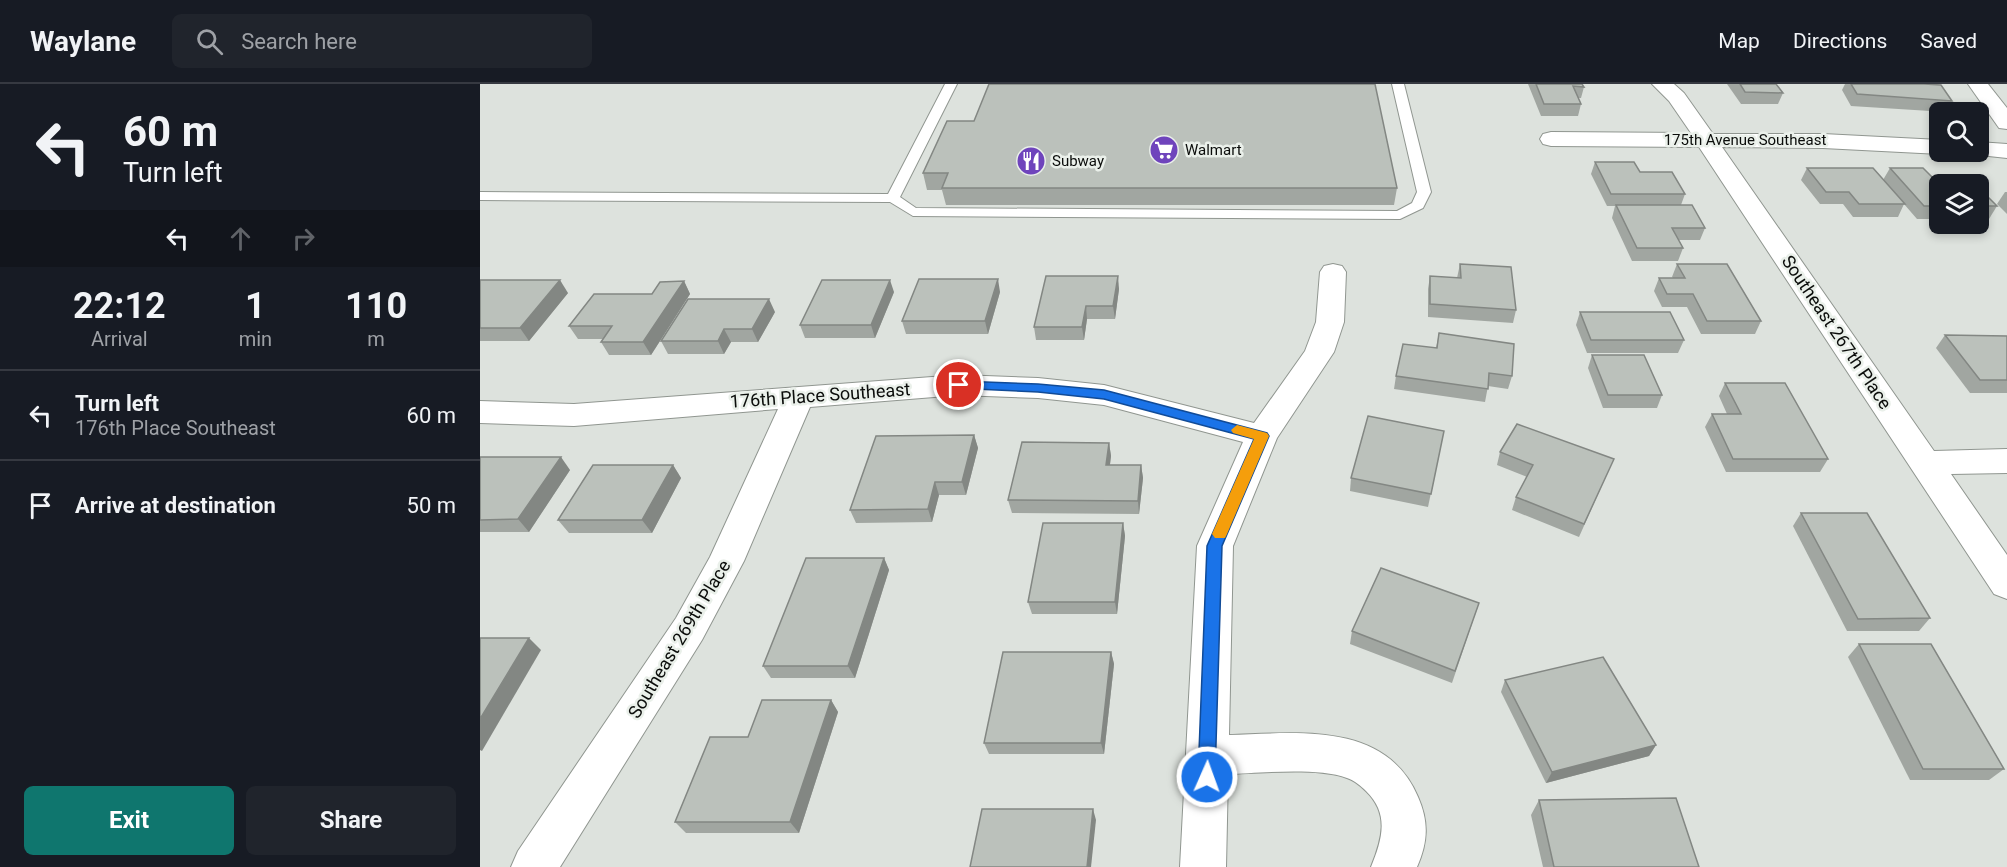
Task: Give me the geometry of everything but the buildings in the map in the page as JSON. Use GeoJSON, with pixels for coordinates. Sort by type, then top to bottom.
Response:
{"type":"FeatureCollection","features":[{"type":"Feature","properties":{"kind":"street","name":"Southeast 267th Place"},"geometry":{"type":"LineString","coordinates":[[1662,84],[1677,97],[2007,584]]}},
{"type":"Feature","properties":{"kind":"street"},"geometry":{"type":"LineString","coordinates":[[1978,84],[2007,123]]}},
{"type":"Feature","properties":{"kind":"street","name":"175th Avenue Southeast"},"geometry":{"type":"LineString","coordinates":[[1551,139],[1823,141],[1929,146]]}},
{"type":"Feature","properties":{"kind":"street"},"geometry":{"type":"LineString","coordinates":[[1989,150],[2007,151]]}},
{"type":"Feature","properties":{"kind":"street"},"geometry":{"type":"LineString","coordinates":[[1203,867],[1215,546],[1262,436],[1319,352],[1330,322],[1333,272]]}},
{"type":"Feature","properties":{"kind":"street","name":"176th Place Southeast"},"geometry":{"type":"LineString","coordinates":[[480,412],[574,415],[959,385],[1038,388],[1104,395],[1262,436]]}},
{"type":"Feature","properties":{"kind":"street","name":"Southeast 269th Place"},"geometry":{"type":"LineString","coordinates":[[534,867],[689,629],[726,561],[799,397]]}},
{"type":"Feature","properties":{"kind":"street"},"geometry":{"type":"LineString","coordinates":[[1925,463],[2007,461]]}},
{"type":"Feature","properties":{"kind":"street"},"geometry":{"type":"LineString","coordinates":[[1207,755],[1329,755],[1356,760],[1380,774],[1397,797],[1406,823],[1403,851],[1394,867]]}},
{"type":"Feature","properties":{"kind":"lane"},"geometry":{"type":"LineString","coordinates":[[892,198],[951,84]]}},
{"type":"Feature","properties":{"kind":"lane"},"geometry":{"type":"LineString","coordinates":[[480,196],[892,198],[913,212],[1400,215],[1418,205],[1424,192],[1398,84]]}},
{"type":"Feature","properties":{"kind":"slow traffic"},"geometry":{"type":"LineString","coordinates":[[1220,534],[1262,436],[1237,430]]}},
{"type":"Feature","properties":{"kind":"place","name":"Walmart"},"geometry":{"type":"Point","coordinates":[1164,150]}},
{"type":"Feature","properties":{"kind":"place","name":"Subway"},"geometry":{"type":"Point","coordinates":[1031,161]}},
{"type":"Feature","properties":{"kind":"route"},"geometry":{"type":"LineString","coordinates":[[959,385],[1038,388],[1104,395],[1262,436],[1215,546],[1207,777]]}}]}
